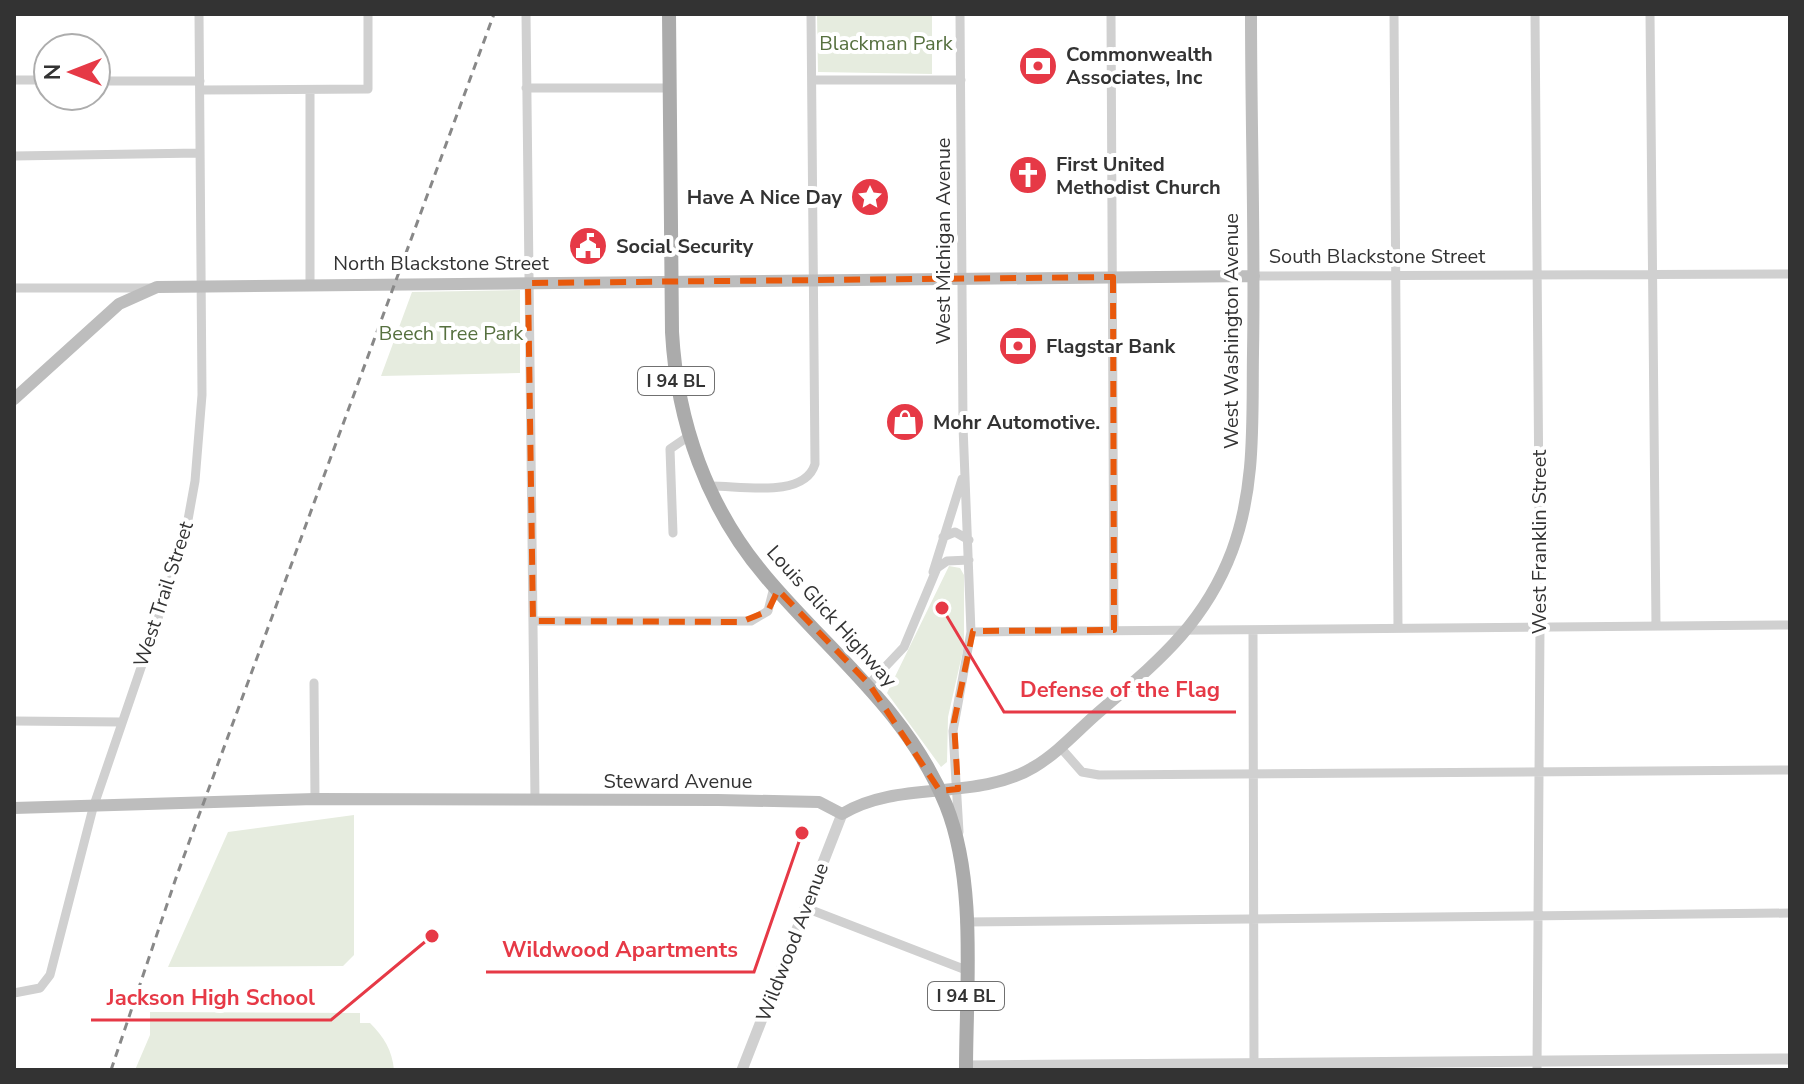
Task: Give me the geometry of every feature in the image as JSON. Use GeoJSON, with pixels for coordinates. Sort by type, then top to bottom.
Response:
{"type":"FeatureCollection","features":[{"type":"Feature","properties":{"kind":"main road","name":"Louis Glick Highway"},"geometry":{"type":"LineString","coordinates":[[669,14],[674,360],[689,436],[708,486],[737,538],[774,587],[869,684],[914,746],[940,791],[958,849],[965,914]]}},
{"type":"Feature","properties":{"kind":"main road","name":"West Washington Avenue"},"geometry":{"type":"LineString","coordinates":[[1188,630],[1217,585],[1232,550],[1250,480],[1254,276],[1251,14]]}},
{"type":"Feature","properties":{"kind":"main road","name":"South Blackstone Street"},"geometry":{"type":"LineString","coordinates":[[964,279],[1254,276]]}},
{"type":"Feature","properties":{"kind":"main road","name":"North Blackstone Street"},"geometry":{"type":"LineString","coordinates":[[150,288],[201,285],[964,279]]}},
{"type":"Feature","properties":{"kind":"main road"},"geometry":{"type":"LineString","coordinates":[[14,399],[119,304],[150,288]]}},
{"type":"Feature","properties":{"kind":"main road"},"geometry":{"type":"LineString","coordinates":[[842,814],[865,803],[958,789],[1019,775],[1060,747],[1155,667],[1188,630]]}},
{"type":"Feature","properties":{"kind":"main road","name":"Steward Avenue"},"geometry":{"type":"LineString","coordinates":[[14,808],[315,799],[813,801],[825,803],[842,814]]}},
{"type":"Feature","properties":{"kind":"main road","name":"I 94 BL"},"geometry":{"type":"LineString","coordinates":[[965,914],[966,1068]]}},
{"type":"Feature","properties":{"kind":"street","name":"West Trail Street"},"geometry":{"type":"LineString","coordinates":[[14,993],[40,988],[50,975],[93,808],[173,577],[190,509],[202,395],[199,14]]}},
{"type":"Feature","properties":{"kind":"street"},"geometry":{"type":"LineString","coordinates":[[112,82],[310,90],[368,89],[368,14]]}},
{"type":"Feature","properties":{"kind":"street"},"geometry":{"type":"LineString","coordinates":[[526,14],[535,800]]}},
{"type":"Feature","properties":{"kind":"street"},"geometry":{"type":"LineString","coordinates":[[708,486],[792,486],[812,471],[811,14]]}},
{"type":"Feature","properties":{"kind":"street","name":"West Michigan Avenue"},"geometry":{"type":"LineString","coordinates":[[958,849],[958,789],[953,731],[971,632],[965,468],[960,14]]}},
{"type":"Feature","properties":{"kind":"street"},"geometry":{"type":"LineString","coordinates":[[1111,14],[1114,630]]}},
{"type":"Feature","properties":{"kind":"street"},"geometry":{"type":"LineString","coordinates":[[1394,14],[1398,628]]}},
{"type":"Feature","properties":{"kind":"street","name":"West Franklin Street"},"geometry":{"type":"LineString","coordinates":[[1535,14],[1540,626],[1537,1066]]}},
{"type":"Feature","properties":{"kind":"street"},"geometry":{"type":"LineString","coordinates":[[1651,14],[1656,626]]}},
{"type":"Feature","properties":{"kind":"street"},"geometry":{"type":"LineString","coordinates":[[812,80],[961,80]]}},
{"type":"Feature","properties":{"kind":"street"},"geometry":{"type":"LineString","coordinates":[[526,88],[669,88]]}},
{"type":"Feature","properties":{"kind":"street"},"geometry":{"type":"LineString","coordinates":[[310,90],[310,284]]}},
{"type":"Feature","properties":{"kind":"street"},"geometry":{"type":"LineString","coordinates":[[14,156],[199,153]]}},
{"type":"Feature","properties":{"kind":"street","name":"South Blackstone Street"},"geometry":{"type":"LineString","coordinates":[[1254,276],[1790,274]]}},
{"type":"Feature","properties":{"kind":"street","name":"North Blackstone Street"},"geometry":{"type":"LineString","coordinates":[[14,288],[150,288]]}},
{"type":"Feature","properties":{"kind":"street"},"geometry":{"type":"LineString","coordinates":[[673,533],[670,449],[689,436]]}},
{"type":"Feature","properties":{"kind":"street","name":"West Michigan Avenue"},"geometry":{"type":"LineString","coordinates":[[869,684],[904,647],[932,575],[965,468]]}},
{"type":"Feature","properties":{"kind":"street"},"geometry":{"type":"LineString","coordinates":[[941,540],[947,533],[955,532],[969,540]]}},
{"type":"Feature","properties":{"kind":"street"},"geometry":{"type":"LineString","coordinates":[[932,575],[944,562],[969,560]]}},
{"type":"Feature","properties":{"kind":"street"},"geometry":{"type":"LineString","coordinates":[[533,621],[751,621],[768,611],[774,587]]}},
{"type":"Feature","properties":{"kind":"street"},"geometry":{"type":"LineString","coordinates":[[971,632],[1790,625]]}},
{"type":"Feature","properties":{"kind":"street"},"geometry":{"type":"LineString","coordinates":[[1253,630],[1254,1067]]}},
{"type":"Feature","properties":{"kind":"street"},"geometry":{"type":"LineString","coordinates":[[314,683],[315,799]]}},
{"type":"Feature","properties":{"kind":"street"},"geometry":{"type":"LineString","coordinates":[[14,721],[121,722]]}},
{"type":"Feature","properties":{"kind":"street"},"geometry":{"type":"LineString","coordinates":[[1060,747],[1079,769],[1092,774],[1790,770]]}},
{"type":"Feature","properties":{"kind":"street","name":"Wildwood Avenue"},"geometry":{"type":"LineString","coordinates":[[742,1070],[842,814]]}},
{"type":"Feature","properties":{"kind":"street"},"geometry":{"type":"LineString","coordinates":[[806,908],[966,970]]}},
{"type":"Feature","properties":{"kind":"street"},"geometry":{"type":"LineString","coordinates":[[965,914],[1254,920],[1790,913]]}},
{"type":"Feature","properties":{"kind":"street"},"geometry":{"type":"LineString","coordinates":[[966,1068],[1537,1066],[1790,1059]]}},
{"type":"Feature","properties":{"kind":"highlighted area"},"geometry":{"type":"Polygon","coordinates":[[[1113,277],[1114,630],[973,631],[954,722],[958,789],[940,791],[869,684],[778,590],[768,611],[741,622],[533,621],[528,283],[1113,277]]]}},
{"type":"Feature","properties":{"kind":"green space","name":"Blackman Park"},"geometry":{"type":"Polygon","coordinates":[[[817,14],[932,14],[932,74],[818,72],[817,14]]]}},
{"type":"Feature","properties":{"kind":"green space","name":"Beech Tree Park"},"geometry":{"type":"Polygon","coordinates":[[[520,290],[520,373],[381,376],[412,292],[520,290]]]}},
{"type":"Feature","properties":{"kind":"green space"},"geometry":{"type":"Polygon","coordinates":[[[949,566],[960,568],[964,575],[964,646],[948,717],[947,762],[941,767],[887,693],[949,566]]]}},
{"type":"Feature","properties":{"kind":"green space"},"geometry":{"type":"Polygon","coordinates":[[[354,815],[354,955],[343,966],[168,967],[228,832],[354,815]]]}},
{"type":"Feature","properties":{"kind":"green space"},"geometry":{"type":"Polygon","coordinates":[[[150,1012],[360,1013],[360,1023],[370,1023],[386,1044],[394,1070],[135,1070],[150,1035],[150,1012]]]}},
{"type":"Feature","properties":{"kind":"railway"},"geometry":{"type":"LineString","coordinates":[[111,1070],[177,875],[494,14]]}},
{"type":"Feature","properties":{"kind":"place","name":"Commonwealth Associates, Inc"},"geometry":{"type":"Point","coordinates":[1038,66]}},
{"type":"Feature","properties":{"kind":"place","name":"First United Methodist Church"},"geometry":{"type":"Point","coordinates":[1028,175]}},
{"type":"Feature","properties":{"kind":"place","name":"Have A Nice Day"},"geometry":{"type":"Point","coordinates":[870,197]}},
{"type":"Feature","properties":{"kind":"place","name":"Social Security"},"geometry":{"type":"Point","coordinates":[588,246]}},
{"type":"Feature","properties":{"kind":"place","name":"Flagstar Bank"},"geometry":{"type":"Point","coordinates":[1018,346]}},
{"type":"Feature","properties":{"kind":"place","name":"Mohr Automotive."},"geometry":{"type":"Point","coordinates":[905,422]}},
{"type":"Feature","properties":{"kind":"place","name":"Defense of the Flag"},"geometry":{"type":"Point","coordinates":[942,608]}},
{"type":"Feature","properties":{"kind":"place","name":"Wildwood Apartments"},"geometry":{"type":"Point","coordinates":[802,833]}},
{"type":"Feature","properties":{"kind":"place","name":"Jackson High School"},"geometry":{"type":"Point","coordinates":[432,936]}}]}
